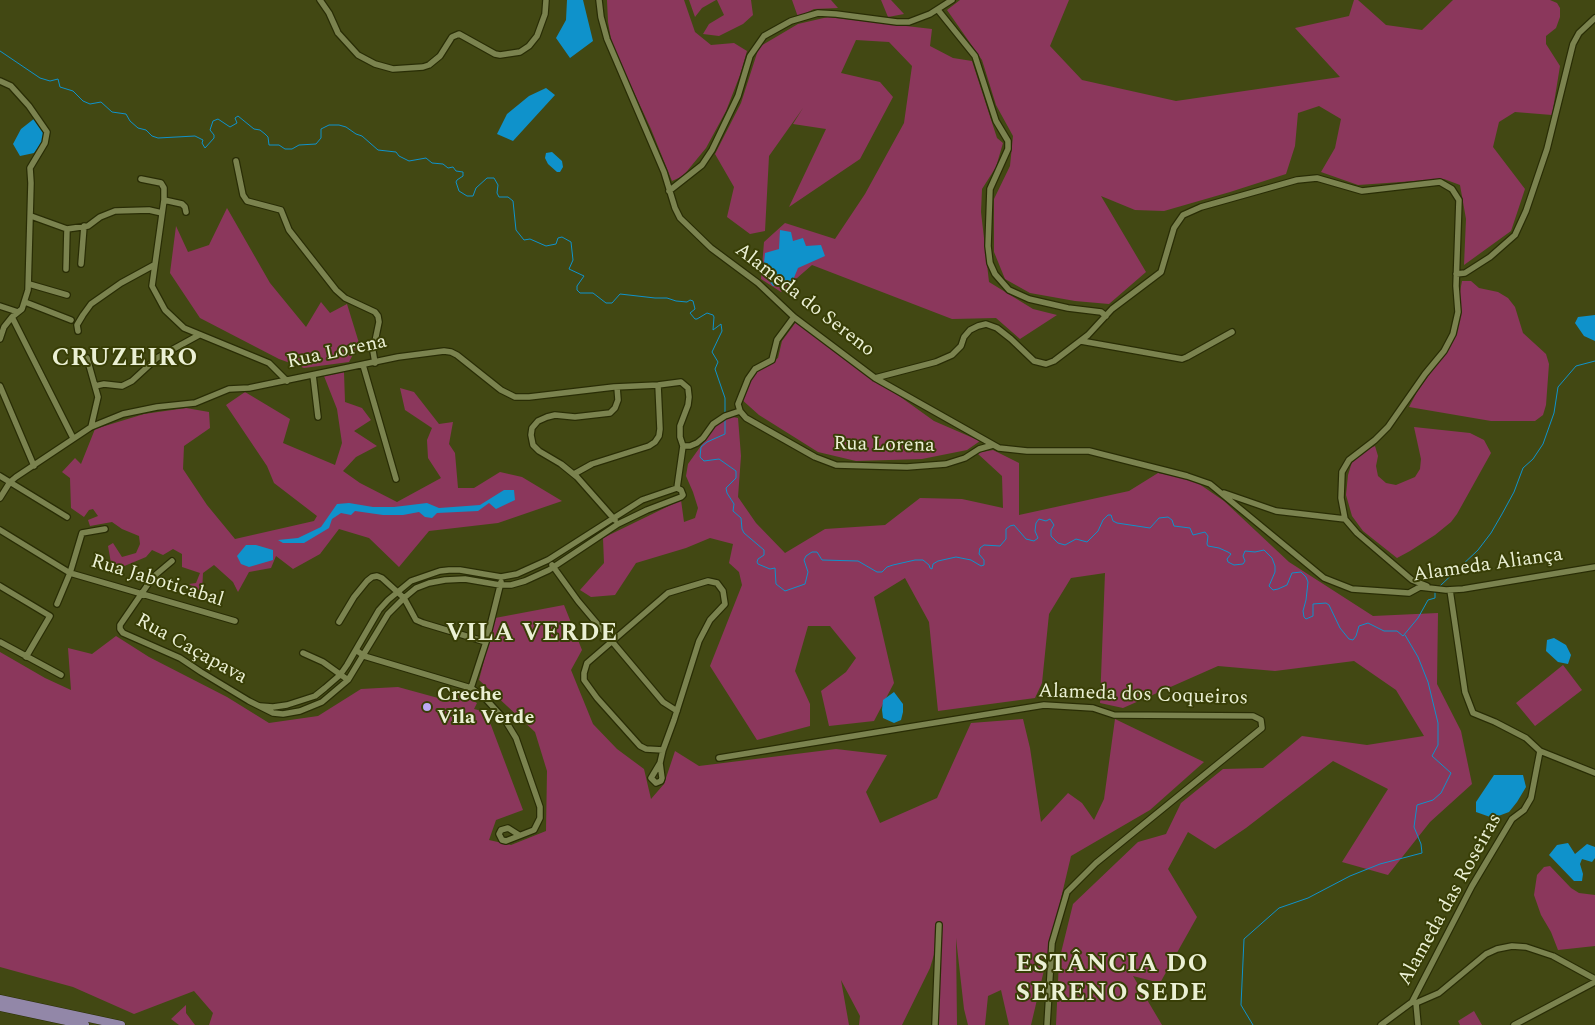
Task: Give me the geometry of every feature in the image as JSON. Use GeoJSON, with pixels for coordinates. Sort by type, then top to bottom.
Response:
{"type":"FeatureCollection","features":[{"type":"Feature","properties":{"kind":"main road"},"geometry":{"type":"LineString","coordinates":[[0,999],[121,1025]]}},
{"type":"Feature","properties":{"kind":"main road"},"geometry":{"type":"LineString","coordinates":[[0,1007],[86,1025]]}},
{"type":"Feature","properties":{"kind":"street"},"geometry":{"type":"LineString","coordinates":[[320,0],[329,13],[338,33],[358,55],[375,64],[393,69],[429,65],[440,56],[452,37],[460,34],[495,54],[520,52],[538,36],[545,14],[546,0]]}},
{"type":"Feature","properties":{"kind":"street","name":"Alameda do Sereno"},"geometry":{"type":"LineString","coordinates":[[599,0],[601,18],[608,39],[664,172],[674,208],[680,218],[711,248],[758,283],[794,317],[875,378],[936,362],[952,355],[961,346],[964,337],[970,330],[986,324],[997,328],[1034,361],[1046,364],[1054,361],[1081,341],[1106,316],[1161,272],[1174,228],[1183,215],[1201,207],[1297,180],[1318,178],[1362,191],[1440,182],[1452,189],[1458,200],[1456,274],[1458,312],[1453,334],[1447,346],[1425,374],[1388,428],[1349,460],[1344,467],[1340,498],[1345,519]]}},
{"type":"Feature","properties":{"kind":"street"},"geometry":{"type":"LineString","coordinates":[[669,191],[702,164],[712,150],[738,96],[750,56],[764,36],[790,21],[818,13],[909,22],[918,20],[938,10],[952,0]]}},
{"type":"Feature","properties":{"kind":"street"},"geometry":{"type":"LineString","coordinates":[[938,10],[975,56],[996,121],[1008,141],[1008,150],[990,189],[988,246],[990,263],[995,274],[1009,290],[1029,299],[1068,308],[1101,312],[1106,316]]}},
{"type":"Feature","properties":{"kind":"street"},"geometry":{"type":"LineString","coordinates":[[1456,274],[1465,272],[1490,257],[1515,236],[1526,211],[1547,149],[1573,44],[1579,33],[1595,18]]}},
{"type":"Feature","properties":{"kind":"street"},"geometry":{"type":"LineString","coordinates":[[0,82],[11,86],[47,132],[46,143],[30,168],[29,284],[25,302],[22,309],[4,327],[0,339]]}},
{"type":"Feature","properties":{"kind":"street"},"geometry":{"type":"LineString","coordinates":[[236,162],[242,195],[247,201],[281,210],[289,230],[336,290],[345,298],[375,312],[378,316],[380,322],[374,351],[375,362]]}},
{"type":"Feature","properties":{"kind":"street"},"geometry":{"type":"LineString","coordinates":[[141,180],[163,185],[164,200],[152,286],[165,310],[184,328],[199,336],[269,363],[287,381]]}},
{"type":"Feature","properties":{"kind":"street"},"geometry":{"type":"LineString","coordinates":[[164,200],[182,204],[186,212]]}},
{"type":"Feature","properties":{"kind":"street"},"geometry":{"type":"LineString","coordinates":[[31,216],[67,229],[88,226],[100,217],[115,211],[149,210],[162,213]]}},
{"type":"Feature","properties":{"kind":"street"},"geometry":{"type":"LineString","coordinates":[[80,264],[84,226]]}},
{"type":"Feature","properties":{"kind":"street"},"geometry":{"type":"LineString","coordinates":[[66,269],[67,229]]}},
{"type":"Feature","properties":{"kind":"street"},"geometry":{"type":"LineString","coordinates":[[78,331],[78,325],[91,304],[121,283],[154,265]]}},
{"type":"Feature","properties":{"kind":"street"},"geometry":{"type":"LineString","coordinates":[[29,284],[67,295]]}},
{"type":"Feature","properties":{"kind":"street"},"geometry":{"type":"LineString","coordinates":[[25,302],[71,320]]}},
{"type":"Feature","properties":{"kind":"street"},"geometry":{"type":"LineString","coordinates":[[0,306],[18,312]]}},
{"type":"Feature","properties":{"kind":"street"},"geometry":{"type":"LineString","coordinates":[[12,317],[73,438]]}},
{"type":"Feature","properties":{"kind":"street"},"geometry":{"type":"LineString","coordinates":[[683,446],[697,444],[716,421],[725,416],[740,412],[738,404],[748,379],[755,369],[772,360],[777,340],[794,317]]}},
{"type":"Feature","properties":{"kind":"street"},"geometry":{"type":"LineString","coordinates":[[1081,341],[1182,359],[1232,332]]}},
{"type":"Feature","properties":{"kind":"street"},"geometry":{"type":"LineString","coordinates":[[95,386],[104,384],[122,386],[132,381],[157,358],[199,336]]}},
{"type":"Feature","properties":{"kind":"street","name":"Rua Lorena"},"geometry":{"type":"LineString","coordinates":[[10,482],[91,427],[138,410],[195,403],[230,389],[250,388],[364,364],[418,354],[451,352],[501,390],[518,397],[682,383],[689,393],[688,406],[680,426],[680,437],[683,446],[677,488],[681,490],[683,495],[618,524]]}},
{"type":"Feature","properties":{"kind":"street"},"geometry":{"type":"LineString","coordinates":[[87,358],[98,397],[91,427]]}},
{"type":"Feature","properties":{"kind":"street"},"geometry":{"type":"LineString","coordinates":[[364,364],[396,480]]}},
{"type":"Feature","properties":{"kind":"street"},"geometry":{"type":"LineString","coordinates":[[313,375],[318,417]]}},
{"type":"Feature","properties":{"kind":"street","name":"Alameda Aliança"},"geometry":{"type":"LineString","coordinates":[[875,378],[999,448],[1027,451],[1089,451],[1187,476],[1210,484],[1324,578],[1352,589],[1409,593],[1420,588],[1448,590],[1485,586],[1595,567]]}},
{"type":"Feature","properties":{"kind":"street"},"geometry":{"type":"LineString","coordinates":[[574,474],[592,464],[649,446],[655,442],[659,436],[660,429],[658,385]]}},
{"type":"Feature","properties":{"kind":"street"},"geometry":{"type":"LineString","coordinates":[[0,386],[34,466]]}},
{"type":"Feature","properties":{"kind":"street"},"geometry":{"type":"LineString","coordinates":[[618,387],[618,400],[615,408],[610,413],[575,417],[555,415],[538,421],[532,428],[531,435],[533,444],[574,474],[618,524]]}},
{"type":"Feature","properties":{"kind":"street","name":"Rua Lorena"},"geometry":{"type":"LineString","coordinates":[[740,412],[746,418],[815,457],[836,465],[907,467],[946,464],[965,458],[993,445]]}},
{"type":"Feature","properties":{"kind":"street"},"geometry":{"type":"LineString","coordinates":[[0,476],[67,517]]}},
{"type":"Feature","properties":{"kind":"street"},"geometry":{"type":"LineString","coordinates":[[0,498],[10,482]]}},
{"type":"Feature","properties":{"kind":"street"},"geometry":{"type":"LineString","coordinates":[[260,706],[288,705],[320,692],[340,675],[379,610],[397,591],[411,581],[440,571],[460,570],[501,577],[531,569],[642,500],[677,488]]}},
{"type":"Feature","properties":{"kind":"street"},"geometry":{"type":"LineString","coordinates":[[1222,492],[1276,511],[1345,519],[1357,533],[1403,573],[1412,580],[1434,589]]}},
{"type":"Feature","properties":{"kind":"street","name":"Rua Caçapava"},"geometry":{"type":"LineString","coordinates":[[140,594],[120,625],[123,633],[180,658],[249,701],[273,713],[284,714],[300,711],[322,702],[348,680],[388,614],[416,588],[445,580],[465,579],[500,585],[511,585],[525,581],[553,567],[618,524]]}},
{"type":"Feature","properties":{"kind":"street"},"geometry":{"type":"LineString","coordinates":[[58,604],[82,533],[105,529]]}},
{"type":"Feature","properties":{"kind":"street","name":"Rua Jaboticabal"},"geometry":{"type":"LineString","coordinates":[[0,530],[70,573],[235,621]]}},
{"type":"Feature","properties":{"kind":"street"},"geometry":{"type":"LineString","coordinates":[[548,560],[578,600],[663,702],[676,711]]}},
{"type":"Feature","properties":{"kind":"street"},"geometry":{"type":"LineString","coordinates":[[140,594],[154,575],[172,561]]}},
{"type":"Feature","properties":{"kind":"street"},"geometry":{"type":"LineString","coordinates":[[339,622],[359,590],[372,577],[377,576],[382,578],[404,598],[416,620],[486,642]]}},
{"type":"Feature","properties":{"kind":"street"},"geometry":{"type":"LineString","coordinates":[[471,688],[486,642],[501,577]]}},
{"type":"Feature","properties":{"kind":"street"},"geometry":{"type":"LineString","coordinates":[[660,763],[699,640],[710,620],[725,604],[723,591],[717,584],[708,581],[668,593],[587,663],[584,673],[584,680],[596,698],[640,746],[646,749],[663,750]]}},
{"type":"Feature","properties":{"kind":"street"},"geometry":{"type":"LineString","coordinates":[[0,586],[50,616],[26,657]]}},
{"type":"Feature","properties":{"kind":"street"},"geometry":{"type":"LineString","coordinates":[[1448,590],[1464,692],[1473,714],[1495,722],[1526,738],[1540,751],[1595,773]]}},
{"type":"Feature","properties":{"kind":"street"},"geometry":{"type":"LineString","coordinates":[[0,642],[61,674]]}},
{"type":"Feature","properties":{"kind":"street"},"geometry":{"type":"LineString","coordinates":[[356,650],[364,656],[471,688],[484,697],[505,720],[514,731],[540,807],[540,818],[536,828],[519,835]]}},
{"type":"Feature","properties":{"kind":"street"},"geometry":{"type":"LineString","coordinates":[[303,654],[322,662],[348,680]]}},
{"type":"Feature","properties":{"kind":"street","name":"Alameda dos Coqueiros"},"geometry":{"type":"LineString","coordinates":[[718,758],[1044,705],[1093,708],[1114,715],[1253,716],[1261,720],[1262,728],[1096,863],[1067,892],[1052,943],[1047,1025]]}},
{"type":"Feature","properties":{"kind":"street","name":"Alameda das Roseiras"},"geometry":{"type":"LineString","coordinates":[[1381,1025],[1414,1002],[1472,886],[1512,819],[1524,810],[1531,798],[1540,751]]}},
{"type":"Feature","properties":{"kind":"street"},"geometry":{"type":"LineString","coordinates":[[935,1025],[938,925]]}},
{"type":"Feature","properties":{"kind":"street"},"geometry":{"type":"LineString","coordinates":[[1418,1025],[1414,1002],[1439,993],[1486,954],[1497,949],[1512,946],[1553,956],[1595,981]]}},
{"type":"Feature","properties":{"kind":"street"},"geometry":{"type":"LineString","coordinates":[[1514,1025],[1595,981]]}},
{"type":"Feature","properties":{"kind":"shaded area"},"geometry":{"type":"Polygon","coordinates":[[[607,0],[684,0],[695,32],[711,45],[734,43],[747,51],[726,111],[706,148],[683,176],[672,181],[651,129],[612,45],[607,0]]]}},
{"type":"Feature","properties":{"kind":"shaded area"},"geometry":{"type":"Polygon","coordinates":[[[689,0],[716,0],[702,8],[695,17],[689,0]]]}},
{"type":"Feature","properties":{"kind":"shaded area"},"geometry":{"type":"Polygon","coordinates":[[[717,0],[751,0],[753,15],[743,24],[719,36],[703,34],[709,24],[724,15],[717,0]]]}},
{"type":"Feature","properties":{"kind":"shaded area"},"geometry":{"type":"Polygon","coordinates":[[[792,0],[831,0],[838,8],[814,9],[798,17],[792,0]]]}},
{"type":"Feature","properties":{"kind":"shaded area"},"geometry":{"type":"Polygon","coordinates":[[[881,0],[891,0],[904,14],[888,17],[881,0]]]}},
{"type":"Feature","properties":{"kind":"shaded area"},"geometry":{"type":"Polygon","coordinates":[[[960,0],[1069,0],[1050,46],[1082,80],[1176,101],[1340,77],[1295,28],[1349,16],[1354,0],[1358,0],[1386,25],[1422,30],[1453,0],[1550,0],[1557,3],[1560,8],[1560,17],[1556,28],[1546,36],[1546,44],[1560,66],[1552,115],[1515,112],[1499,122],[1493,147],[1525,189],[1511,231],[1464,265],[1466,219],[1460,185],[1444,179],[1358,185],[1321,172],[1335,148],[1341,119],[1319,106],[1298,113],[1295,146],[1286,174],[1164,211],[1135,210],[1101,196],[1146,272],[1109,304],[1075,301],[1030,293],[1005,279],[994,252],[994,199],[1010,166],[1013,136],[996,105],[982,60],[947,10],[960,0]]]}},
{"type":"Feature","properties":{"kind":"shaded area"},"geometry":{"type":"Polygon","coordinates":[[[828,17],[932,29],[930,46],[953,58],[972,61],[997,138],[1003,143],[996,167],[982,189],[981,212],[989,282],[1033,309],[1057,315],[1020,339],[996,318],[952,319],[812,265],[781,292],[761,279],[764,242],[785,223],[835,239],[865,194],[904,123],[912,66],[889,42],[856,40],[841,73],[880,82],[893,97],[860,159],[789,207],[826,129],[793,124],[803,108],[769,156],[765,231],[750,234],[727,217],[734,187],[715,154],[741,103],[759,47],[798,24],[828,17]]]}},
{"type":"Feature","properties":{"kind":"shaded area"},"geometry":{"type":"Polygon","coordinates":[[[227,208],[270,283],[306,327],[321,302],[330,313],[347,304],[359,343],[349,362],[304,368],[279,359],[200,318],[170,273],[176,226],[188,252],[209,245],[227,208]]]}},
{"type":"Feature","properties":{"kind":"shaded area"},"geometry":{"type":"Polygon","coordinates":[[[1462,281],[1471,281],[1479,288],[1498,292],[1508,298],[1515,307],[1523,333],[1546,354],[1549,364],[1546,405],[1543,415],[1535,421],[1491,421],[1409,407],[1417,392],[1450,345],[1462,281]]]}},
{"type":"Feature","properties":{"kind":"shaded area"},"geometry":{"type":"Polygon","coordinates":[[[796,322],[934,421],[980,441],[967,450],[922,459],[856,461],[818,452],[759,415],[740,398],[755,373],[778,358],[782,341],[796,322]]]}},
{"type":"Feature","properties":{"kind":"shaded area"},"geometry":{"type":"Polygon","coordinates":[[[344,372],[345,402],[362,408],[371,420],[354,431],[377,446],[356,457],[343,471],[360,483],[397,502],[441,478],[428,458],[427,440],[432,428],[405,410],[400,388],[414,392],[439,424],[453,422],[449,444],[455,453],[458,488],[474,488],[500,472],[522,477],[562,501],[498,523],[429,531],[399,567],[369,538],[339,529],[320,554],[293,569],[276,556],[271,568],[249,572],[238,592],[233,582],[214,565],[203,573],[202,592],[189,584],[196,583],[200,573],[182,567],[182,554],[173,549],[163,555],[152,550],[146,557],[122,567],[111,563],[108,546],[113,543],[122,557],[136,553],[140,544],[139,536],[122,529],[112,522],[90,526],[88,520],[98,516],[93,509],[89,510],[84,517],[71,508],[70,478],[62,472],[75,458],[81,464],[95,429],[144,414],[186,408],[209,412],[210,428],[184,446],[183,469],[207,505],[235,539],[314,521],[317,516],[274,483],[267,466],[226,405],[245,392],[290,419],[283,443],[335,465],[342,443],[337,409],[324,376],[344,372]]]}},
{"type":"Feature","properties":{"kind":"shaded area"},"geometry":{"type":"Polygon","coordinates":[[[723,415],[738,418],[741,456],[738,497],[756,523],[785,553],[825,529],[885,525],[920,498],[962,499],[1003,508],[1002,476],[977,453],[993,450],[1019,463],[1019,515],[1129,491],[1158,473],[1192,479],[1224,501],[1289,562],[1373,616],[1438,613],[1437,684],[1461,731],[1472,784],[1430,822],[1388,875],[1342,862],[1388,789],[1333,761],[1246,828],[1215,849],[1188,832],[1168,869],[1197,917],[1160,983],[1133,976],[1162,1025],[1056,1025],[1059,961],[1073,904],[1138,842],[1166,834],[1181,803],[1223,769],[1263,768],[1302,736],[1367,745],[1424,736],[1396,690],[1354,661],[1275,671],[1218,666],[1123,708],[1100,703],[1105,573],[1071,578],[1049,614],[1042,683],[1035,698],[938,711],[929,622],[905,578],[874,597],[894,683],[874,721],[829,726],[821,691],[846,672],[856,658],[830,626],[808,626],[795,671],[810,704],[810,726],[757,740],[710,666],[742,585],[739,572],[729,563],[733,544],[710,538],[686,548],[636,563],[615,595],[591,597],[580,590],[604,563],[603,538],[681,500],[684,522],[695,518],[698,508],[686,476],[688,464],[723,415]]]}},
{"type":"Feature","properties":{"kind":"shaded area"},"geometry":{"type":"Polygon","coordinates":[[[1414,427],[1470,433],[1484,440],[1491,453],[1451,522],[1435,535],[1397,558],[1363,531],[1352,516],[1346,495],[1348,475],[1352,462],[1366,450],[1375,446],[1378,456],[1376,466],[1378,476],[1386,483],[1396,485],[1415,477],[1420,469],[1421,459],[1414,427]]]}},
{"type":"Feature","properties":{"kind":"shaded area"},"geometry":{"type":"Polygon","coordinates":[[[564,605],[582,650],[571,670],[593,724],[617,749],[644,769],[651,799],[664,784],[675,751],[699,766],[836,749],[887,755],[866,792],[880,823],[937,798],[971,723],[1023,719],[1030,748],[1041,822],[1068,793],[1082,803],[1094,820],[1104,799],[1115,719],[1204,762],[1150,810],[1071,856],[1031,1025],[1009,1025],[1001,990],[988,996],[985,1025],[968,1025],[964,1009],[956,938],[957,1025],[938,1025],[939,938],[930,968],[902,1025],[859,1025],[860,1016],[841,980],[849,1025],[209,1025],[213,1013],[194,991],[134,1014],[73,987],[0,967],[0,652],[45,678],[71,690],[68,648],[92,654],[116,636],[149,657],[227,697],[269,723],[318,716],[361,689],[398,687],[449,701],[454,691],[477,703],[474,709],[486,712],[523,810],[496,820],[489,840],[511,845],[546,831],[547,771],[535,732],[479,680],[495,618],[564,605]]]}},
{"type":"Feature","properties":{"kind":"shaded area"},"geometry":{"type":"Polygon","coordinates":[[[1563,665],[1582,690],[1535,726],[1516,703],[1563,665]]]}},
{"type":"Feature","properties":{"kind":"shaded area"},"geometry":{"type":"Polygon","coordinates":[[[1550,866],[1571,888],[1579,893],[1595,895],[1595,946],[1558,950],[1551,932],[1541,915],[1534,895],[1537,875],[1544,867],[1550,866]]]}},
{"type":"Feature","properties":{"kind":"shaded area"},"geometry":{"type":"Polygon","coordinates":[[[186,1005],[186,1013],[195,1025],[179,1025],[171,1019],[186,1005]]]}},
{"type":"Feature","properties":{"kind":"shaded area"},"geometry":{"type":"Polygon","coordinates":[[[1474,1011],[1482,1025],[1460,1025],[1458,1021],[1474,1011]]]}},
{"type":"Feature","properties":{"kind":"water"},"geometry":{"type":"Polygon","coordinates":[[[567,0],[583,0],[593,41],[570,58],[556,38],[566,20],[567,0]]]}},
{"type":"Feature","properties":{"kind":"water"},"geometry":{"type":"Polygon","coordinates":[[[546,88],[555,95],[513,141],[497,134],[507,114],[529,96],[546,88]]]}},
{"type":"Feature","properties":{"kind":"water"},"geometry":{"type":"Polygon","coordinates":[[[35,118],[43,128],[44,139],[34,153],[20,156],[13,144],[21,129],[35,118]]]}},
{"type":"Feature","properties":{"kind":"water"},"geometry":{"type":"Polygon","coordinates":[[[552,152],[562,161],[563,167],[560,172],[557,172],[548,164],[545,158],[546,153],[552,152]]]}},
{"type":"Feature","properties":{"kind":"water"},"geometry":{"type":"Polygon","coordinates":[[[780,230],[791,232],[793,241],[803,238],[806,246],[821,245],[825,256],[798,268],[793,280],[773,286],[763,273],[765,253],[779,249],[780,230]]]}},
{"type":"Feature","properties":{"kind":"water"},"geometry":{"type":"Polygon","coordinates":[[[1595,315],[1595,341],[1584,336],[1575,323],[1578,317],[1595,315]]]}},
{"type":"Feature","properties":{"kind":"water"},"geometry":{"type":"Polygon","coordinates":[[[504,490],[514,490],[515,500],[496,509],[489,503],[478,511],[437,513],[432,518],[425,517],[419,512],[403,515],[383,515],[355,511],[351,515],[341,513],[332,519],[329,528],[304,543],[283,543],[278,540],[298,538],[321,527],[337,504],[349,503],[373,507],[394,507],[427,503],[439,508],[480,505],[504,490]]]}},
{"type":"Feature","properties":{"kind":"water"},"geometry":{"type":"Polygon","coordinates":[[[246,545],[256,545],[273,550],[273,560],[249,567],[241,564],[237,556],[246,545]]]}},
{"type":"Feature","properties":{"kind":"water"},"geometry":{"type":"Polygon","coordinates":[[[1554,638],[1566,645],[1571,655],[1568,664],[1558,662],[1546,651],[1547,640],[1554,638]]]}},
{"type":"Feature","properties":{"kind":"water"},"geometry":{"type":"Polygon","coordinates":[[[894,692],[903,704],[903,712],[901,720],[894,723],[883,718],[882,710],[883,700],[894,692]]]}},
{"type":"Feature","properties":{"kind":"water"},"geometry":{"type":"Polygon","coordinates":[[[1494,775],[1523,775],[1526,787],[1509,812],[1493,818],[1476,812],[1476,802],[1494,775]]]}},
{"type":"Feature","properties":{"kind":"water"},"geometry":{"type":"Polygon","coordinates":[[[1568,843],[1575,854],[1587,844],[1595,847],[1595,858],[1592,862],[1582,859],[1580,864],[1583,874],[1582,881],[1574,881],[1549,855],[1557,845],[1568,843]]]}},
{"type":"Feature","properties":{"kind":"waterway"},"geometry":{"type":"LineString","coordinates":[[0,51],[40,78],[50,81],[58,79],[60,87],[73,91],[83,101],[90,104],[101,102],[112,112],[126,114],[130,121],[138,128],[146,130],[152,136],[158,138],[195,136],[203,140],[202,143],[205,148],[214,138],[210,130],[213,121],[218,119],[230,127],[237,123],[235,118],[238,116],[254,129],[260,130],[265,134],[268,137],[269,145],[279,145],[285,149],[292,149],[299,145],[316,144],[321,138],[321,129],[329,125],[339,125],[362,136],[378,150],[396,152],[399,156],[409,161],[426,158],[432,163],[443,164],[448,168],[453,167],[456,171],[463,172],[463,176],[456,182],[459,191],[467,196],[473,196],[476,188],[487,178],[494,178],[498,185],[497,193],[499,197],[508,197],[513,201],[516,230],[524,240],[530,239],[546,246],[556,244],[558,238],[562,237],[571,242],[573,260],[569,269],[584,276],[577,286],[577,290],[580,293],[593,293],[606,303],[612,303],[620,294],[667,298],[687,302],[690,300],[693,301],[695,309],[690,313],[695,319],[707,313],[713,315],[713,330],[721,324],[722,331],[712,352],[718,362],[715,369],[725,398],[725,413]]}},
{"type":"Feature","properties":{"kind":"waterway"},"geometry":{"type":"LineString","coordinates":[[1440,586],[1478,550],[1491,533],[1514,492],[1523,468],[1533,459],[1543,444],[1554,413],[1558,387],[1576,366],[1595,361]]}},
{"type":"Feature","properties":{"kind":"waterway"},"geometry":{"type":"LineString","coordinates":[[725,420],[725,434],[707,442],[701,447],[700,457],[704,461],[719,459],[736,471],[736,478],[726,488],[734,504],[733,511],[741,518],[744,533],[764,550],[764,555],[758,559],[758,564],[770,569],[775,568],[776,584],[785,591],[805,584],[808,572],[804,560],[812,552],[817,552],[822,560],[858,561],[877,572],[882,572],[887,567],[893,565],[915,560],[923,560],[932,569],[933,564],[938,561],[956,557],[971,560],[981,566],[984,565],[984,560],[979,554],[980,548],[984,545],[1000,546],[1006,539],[1006,529],[1010,526],[1014,525],[1026,539],[1034,541],[1038,538],[1035,531],[1036,523],[1039,519],[1046,521],[1050,519],[1054,525],[1051,530],[1051,536],[1058,543],[1065,545],[1076,539],[1087,542],[1098,531],[1103,520],[1108,515],[1111,515],[1113,521],[1117,523],[1150,528],[1159,518],[1168,517],[1172,520],[1174,526],[1190,528],[1193,535],[1205,532],[1208,536],[1208,546],[1219,548],[1231,554],[1227,559],[1228,562],[1234,565],[1243,564],[1245,561],[1243,556],[1245,551],[1255,552],[1264,550],[1272,558],[1275,566],[1275,572],[1269,586],[1273,590],[1278,589],[1287,585],[1292,573],[1301,572],[1308,582],[1303,611],[1304,617],[1306,619],[1313,616],[1313,604],[1326,603],[1329,605],[1340,628],[1349,639],[1353,640],[1359,626],[1368,623],[1384,631],[1397,631],[1403,636],[1418,618],[1428,600],[1435,598],[1435,591]]}},
{"type":"Feature","properties":{"kind":"waterway"},"geometry":{"type":"LineString","coordinates":[[1253,1025],[1241,1005],[1244,939],[1279,908],[1308,898],[1350,876],[1380,864],[1422,853],[1421,844],[1414,827],[1417,805],[1433,800],[1441,793],[1451,773],[1432,756],[1438,745],[1438,723],[1428,682],[1418,657],[1405,635]]}},
{"type":"Feature","properties":{"kind":"place","name":"Creche Vila Verde"},"geometry":{"type":"Point","coordinates":[427,707]}},
{"type":"Feature","properties":{"kind":"district","name":"CRUZEIRO"},"geometry":{"type":"Point","coordinates":[125,360]}},
{"type":"Feature","properties":{"kind":"district","name":"VILA VERDE"},"geometry":{"type":"Point","coordinates":[532,635]}},
{"type":"Feature","properties":{"kind":"district","name":"ESTÂNCIA DO SERENO SEDE"},"geometry":{"type":"Point","coordinates":[1112,980]}}]}
